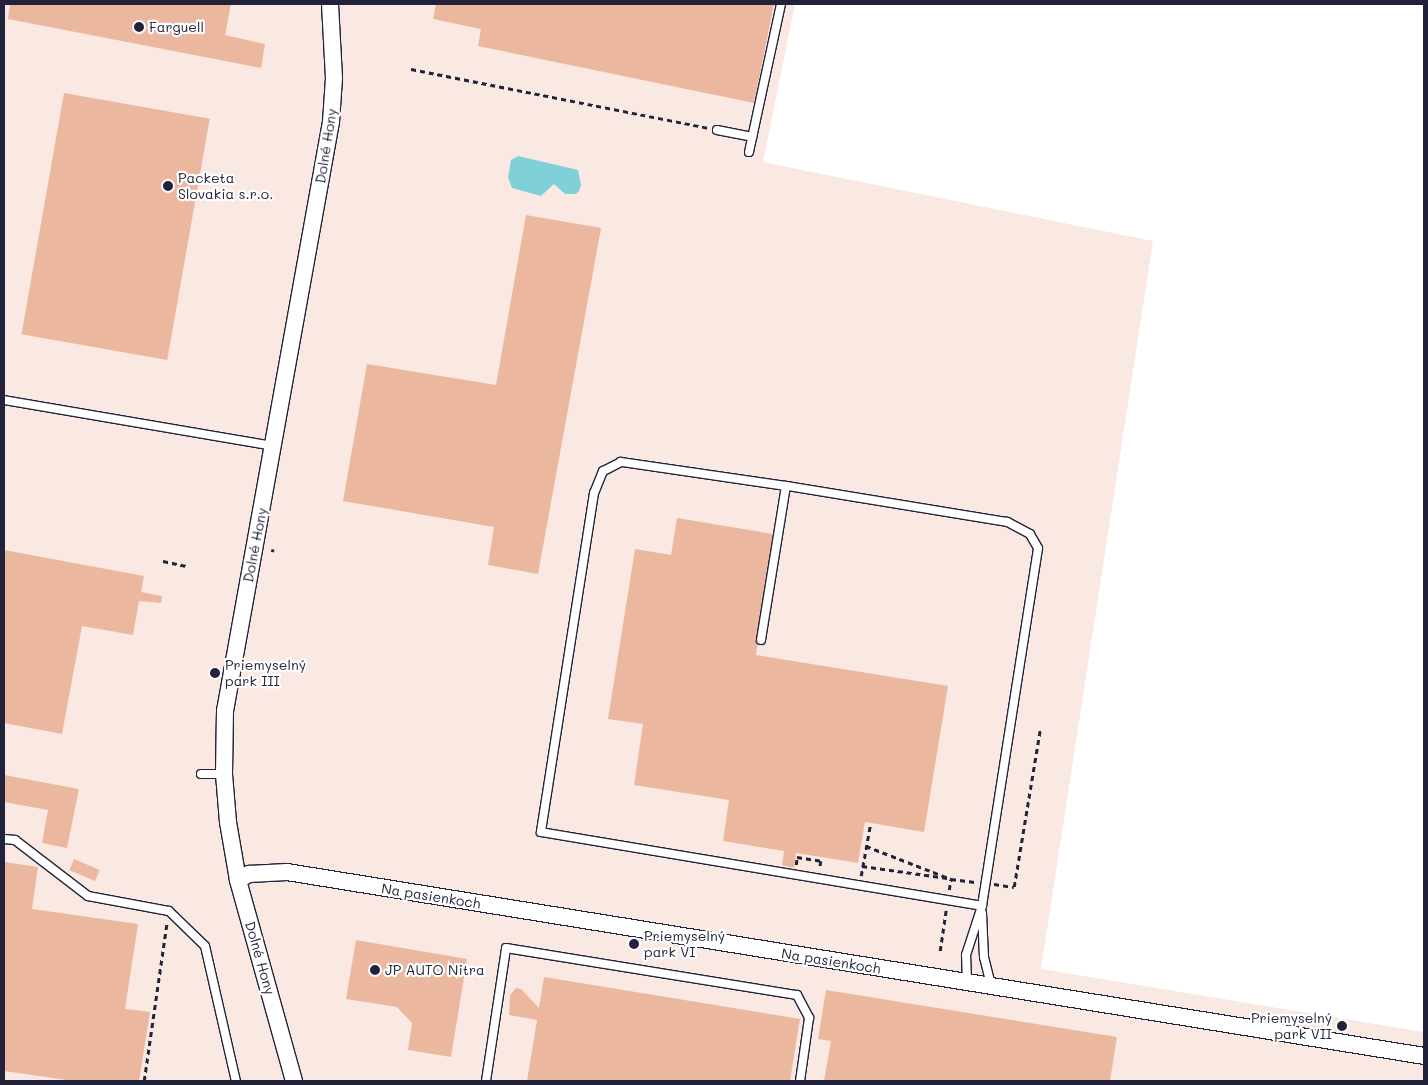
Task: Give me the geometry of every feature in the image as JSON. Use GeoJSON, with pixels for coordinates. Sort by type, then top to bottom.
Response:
{"type":"FeatureCollection","features":[{"type":"Feature","properties":{"kind":"street","name":"Dolné Hony"},"geometry":{"type":"LineString","coordinates":[[294,1081],[238,880],[228,822],[224,774],[228,694],[331,122],[334,78],[330,4]]}},
{"type":"Feature","properties":{"kind":"street","name":"Na pasienkoch"},"geometry":{"type":"LineString","coordinates":[[238,880],[249,874],[287,872],[1424,1056]]}},
{"type":"Feature","properties":{"kind":"lane"},"geometry":{"type":"LineString","coordinates":[[749,152],[781,4]]}},
{"type":"Feature","properties":{"kind":"lane"},"geometry":{"type":"LineString","coordinates":[[717,130],[752,137]]}},
{"type":"Feature","properties":{"kind":"lane"},"geometry":{"type":"LineString","coordinates":[[4,400],[274,446]]}},
{"type":"Feature","properties":{"kind":"lane"},"geometry":{"type":"LineString","coordinates":[[967,982],[966,955],[982,906],[1038,548],[1030,534],[1006,522],[786,486],[621,462],[603,471],[594,494],[541,832],[982,906]]}},
{"type":"Feature","properties":{"kind":"lane"},"geometry":{"type":"LineString","coordinates":[[761,640],[786,486]]}},
{"type":"Feature","properties":{"kind":"lane"},"geometry":{"type":"LineString","coordinates":[[201,774],[224,774]]}},
{"type":"Feature","properties":{"kind":"lane"},"geometry":{"type":"LineString","coordinates":[[4,839],[14,840],[88,896],[168,911],[205,946],[236,1081]]}},
{"type":"Feature","properties":{"kind":"lane"},"geometry":{"type":"LineString","coordinates":[[982,906],[984,958],[991,986]]}},
{"type":"Feature","properties":{"kind":"lane"},"geometry":{"type":"LineString","coordinates":[[486,1081],[506,948],[797,996],[809,1018],[800,1081]]}},
{"type":"Feature","properties":{"kind":"path"},"geometry":{"type":"LineString","coordinates":[[411,69],[717,130]]}},
{"type":"Feature","properties":{"kind":"path"},"geometry":{"type":"LineString","coordinates":[[163,561],[187,566]]}},
{"type":"Feature","properties":{"kind":"path"},"geometry":{"type":"LineString","coordinates":[[853,876],[861,878],[870,826]]}},
{"type":"Feature","properties":{"kind":"path"},"geometry":{"type":"LineString","coordinates":[[862,866],[951,879],[866,846]]}},
{"type":"Feature","properties":{"kind":"path"},"geometry":{"type":"LineString","coordinates":[[794,874],[797,857],[821,861],[820,870],[828,872]]}},
{"type":"Feature","properties":{"kind":"path"},"geometry":{"type":"LineString","coordinates":[[144,1081],[168,911]]}},
{"type":"Feature","properties":{"kind":"shaded area"},"geometry":{"type":"Polygon","coordinates":[[[4,4],[795,4],[763,162],[1153,241],[1041,969],[1424,1032],[1424,1081],[4,1081],[4,4]]]}},
{"type":"Feature","properties":{"kind":"water"},"geometry":{"type":"Polygon","coordinates":[[[518,156],[578,170],[581,185],[579,191],[576,194],[565,194],[554,184],[541,196],[512,188],[508,177],[511,160],[518,156]]]}},
{"type":"Feature","properties":{"kind":"building","name":"Farguell"},"geometry":{"type":"Polygon","coordinates":[[[10,4],[231,4],[225,35],[265,44],[261,68],[8,19],[10,4]]]}},
{"type":"Feature","properties":{"kind":"building"},"geometry":{"type":"Polygon","coordinates":[[[436,4],[774,4],[754,103],[478,46],[481,29],[433,19],[436,4]]]}},
{"type":"Feature","properties":{"kind":"building"},"geometry":{"type":"Polygon","coordinates":[[[64,93],[210,119],[167,360],[21,334],[64,93]]]}},
{"type":"Feature","properties":{"kind":"building"},"geometry":{"type":"Polygon","coordinates":[[[526,215],[601,228],[538,574],[488,565],[494,527],[343,501],[367,364],[496,385],[526,215]]]}},
{"type":"Feature","properties":{"kind":"building"},"geometry":{"type":"Polygon","coordinates":[[[677,518],[773,534],[756,655],[948,686],[924,832],[865,822],[858,863],[796,853],[794,868],[782,865],[784,851],[723,841],[729,800],[634,785],[643,724],[608,719],[635,549],[671,555],[677,518]]]}},
{"type":"Feature","properties":{"kind":"building"},"geometry":{"type":"Polygon","coordinates":[[[4,550],[144,576],[141,592],[162,596],[161,603],[139,601],[133,635],[82,626],[62,734],[4,723],[4,550]]]}},
{"type":"Feature","properties":{"kind":"building"},"geometry":{"type":"Polygon","coordinates":[[[4,775],[79,789],[67,848],[42,843],[48,810],[4,802],[4,775]]]}},
{"type":"Feature","properties":{"kind":"building"},"geometry":{"type":"Polygon","coordinates":[[[74,859],[100,870],[95,881],[69,870],[74,859]]]}},
{"type":"Feature","properties":{"kind":"building"},"geometry":{"type":"Polygon","coordinates":[[[4,862],[38,867],[32,909],[138,924],[125,1009],[150,1012],[139,1081],[74,1081],[4,1071],[4,862]]]}},
{"type":"Feature","properties":{"kind":"building"},"geometry":{"type":"Polygon","coordinates":[[[356,940],[467,959],[451,1057],[408,1050],[412,1023],[397,1007],[346,999],[356,940]]]}},
{"type":"Feature","properties":{"kind":"building"},"geometry":{"type":"Polygon","coordinates":[[[544,977],[800,1019],[790,1081],[527,1081],[537,1020],[509,1015],[510,995],[516,988],[521,989],[539,1008],[544,977]]]}},
{"type":"Feature","properties":{"kind":"building"},"geometry":{"type":"Polygon","coordinates":[[[826,990],[1117,1037],[1110,1081],[824,1081],[831,1041],[818,1039],[826,990]]]}},
{"type":"Feature","properties":{"kind":"place","name":"Farguell"},"geometry":{"type":"Point","coordinates":[139,27]}},
{"type":"Feature","properties":{"kind":"place","name":"Packeta Slovakia s.r.o."},"geometry":{"type":"Point","coordinates":[168,186]}},
{"type":"Feature","properties":{"kind":"place","name":"Priemyselný park III"},"geometry":{"type":"Point","coordinates":[215,673]}},
{"type":"Feature","properties":{"kind":"place","name":"Priemyselný park VI"},"geometry":{"type":"Point","coordinates":[634,944]}},
{"type":"Feature","properties":{"kind":"place","name":"JP AUTO Nitra"},"geometry":{"type":"Point","coordinates":[375,970]}},
{"type":"Feature","properties":{"kind":"place","name":"Priemyselný park VII"},"geometry":{"type":"Point","coordinates":[1342,1026]}}]}
